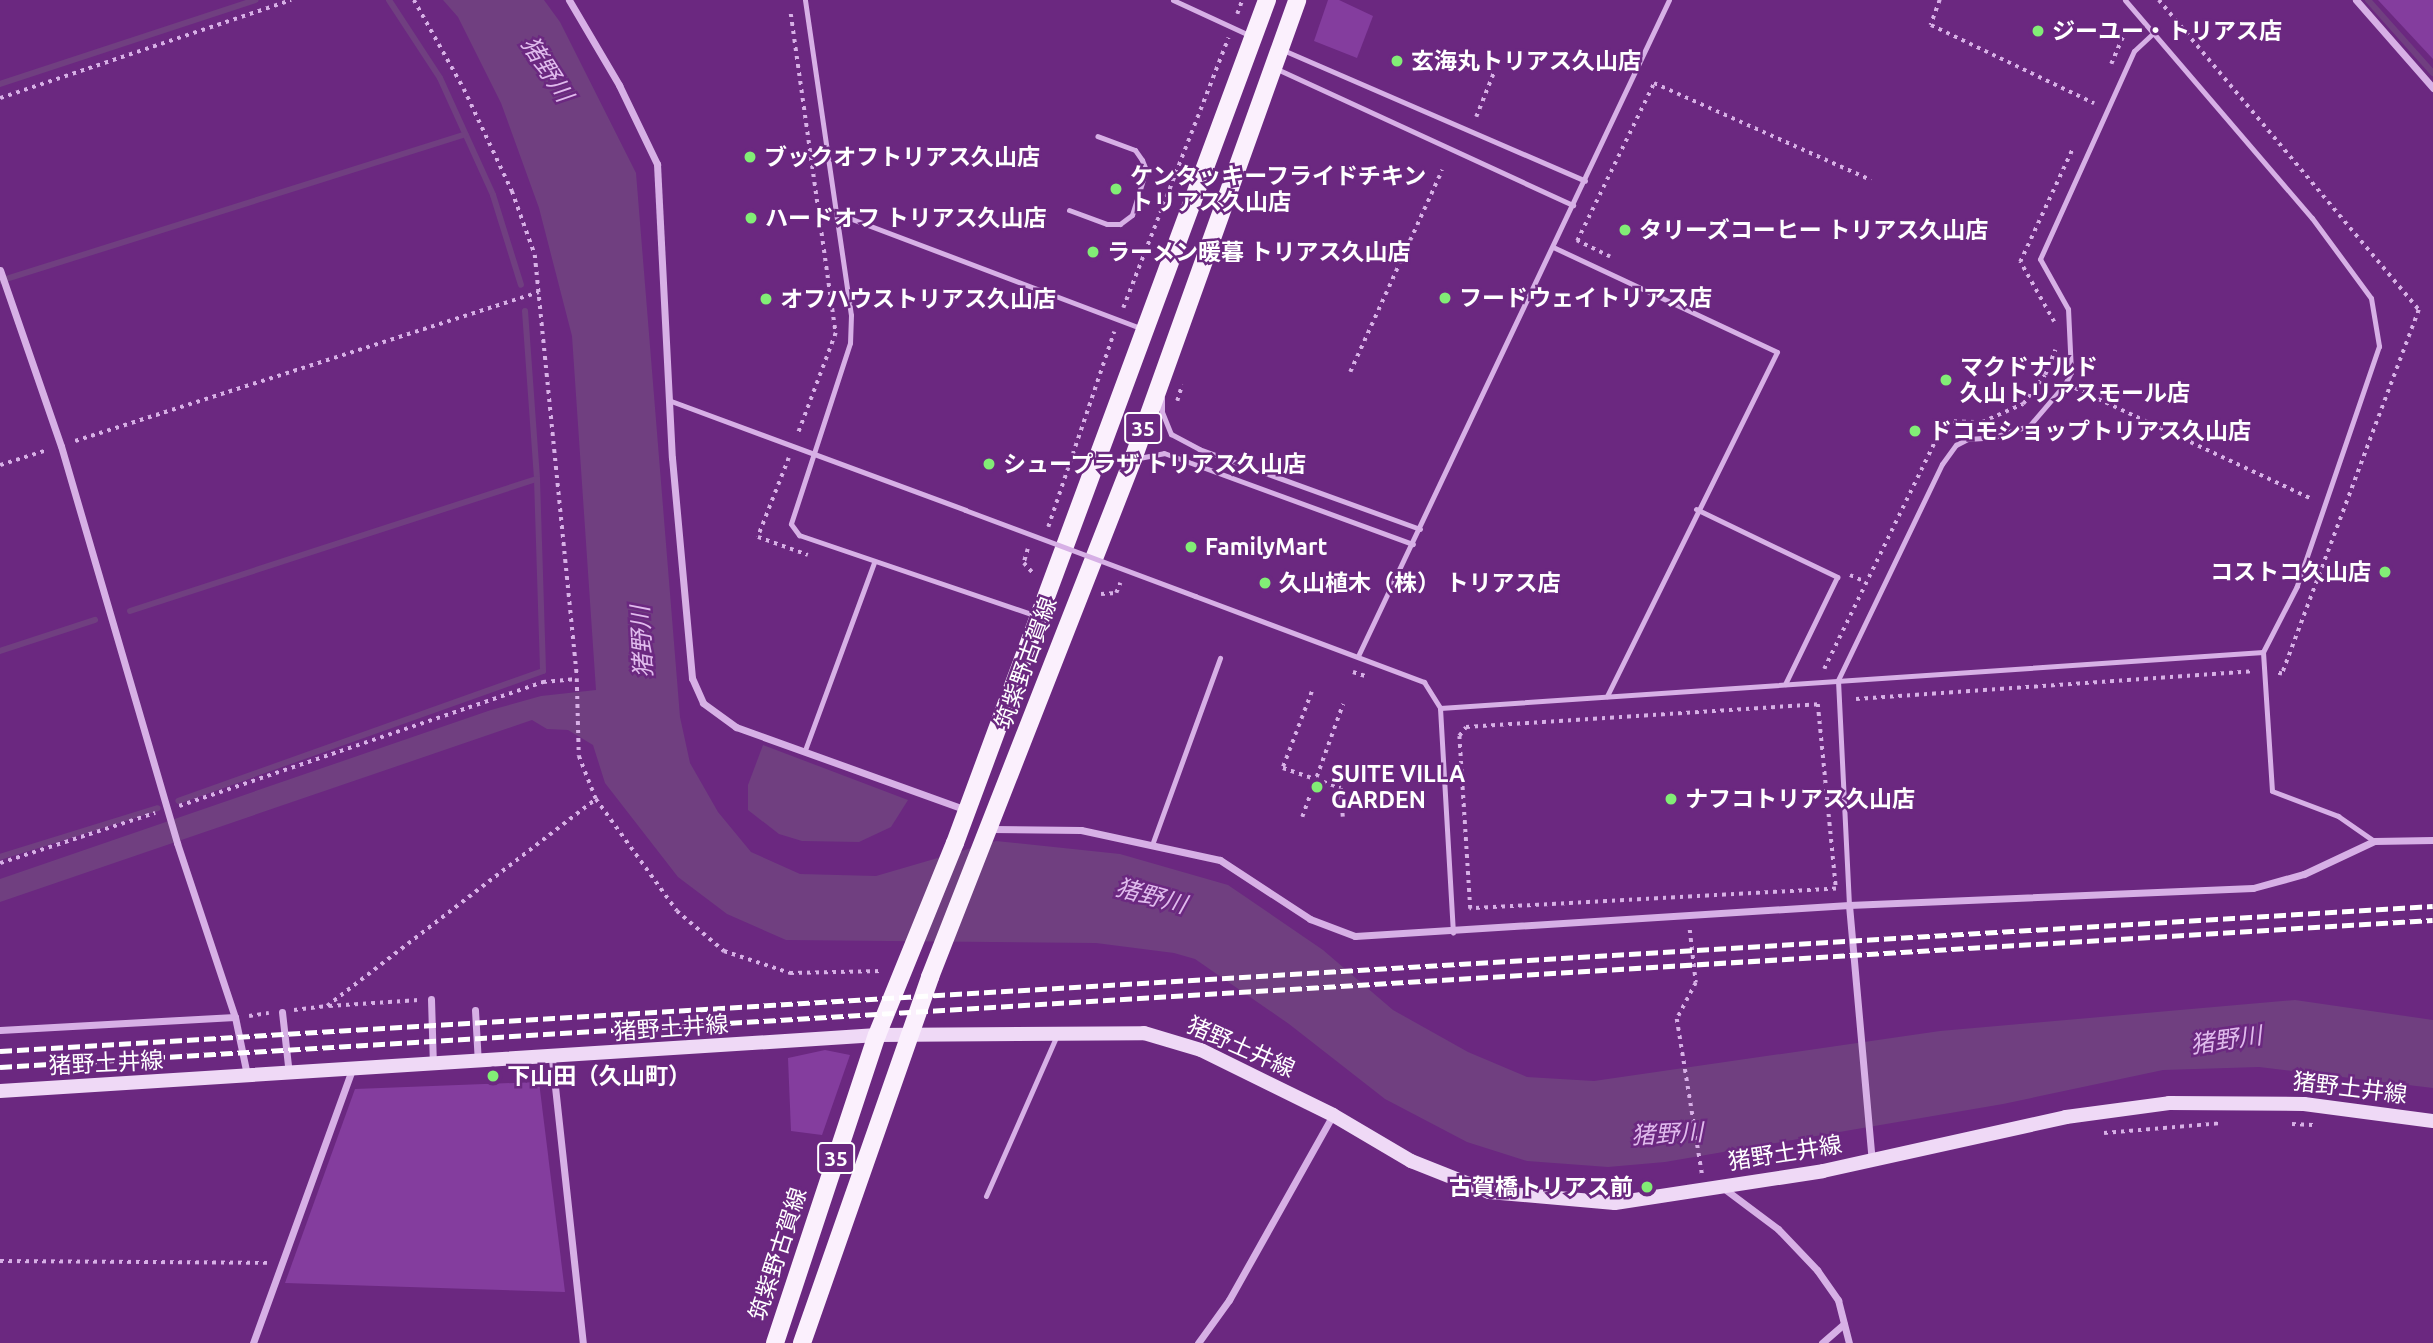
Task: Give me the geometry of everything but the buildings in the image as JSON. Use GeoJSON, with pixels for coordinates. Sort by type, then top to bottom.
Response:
{"type":"FeatureCollection","features":[{"type":"Feature","properties":{"kind":"main road","name":"筑紫野古賀線"},"geometry":{"type":"LineString","coordinates":[[775,1343],[877,1035],[955,844],[1267,0]]}},
{"type":"Feature","properties":{"kind":"main road","name":"筑紫野古賀線"},"geometry":{"type":"LineString","coordinates":[[802,1343],[930,976],[978,852],[991,829],[1133,459],[1297,0]]}},
{"type":"Feature","properties":{"kind":"main road","name":"猪野土井線"},"geometry":{"type":"LineString","coordinates":[[0,1091],[351,1072],[877,1035],[1156,1036],[1201,1050],[1333,1115],[1411,1161],[1489,1192],[1615,1203],[1872,1161],[2066,1117],[2169,1103],[2304,1104],[2433,1121]]}},
{"type":"Feature","properties":{"kind":"street"},"geometry":{"type":"LineString","coordinates":[[569,0],[619,85],[657,164],[671,401],[671,458],[692,678],[703,703],[717,716],[736,727],[967,810]]}},
{"type":"Feature","properties":{"kind":"street"},"geometry":{"type":"LineString","coordinates":[[2356,0],[2433,88]]}},
{"type":"Feature","properties":{"kind":"street"},"geometry":{"type":"LineString","coordinates":[[0,270],[61,446],[178,848],[235,1017],[247,1076]]}},
{"type":"Feature","properties":{"kind":"street"},"geometry":{"type":"LineString","coordinates":[[991,829],[1081,831],[1153,842],[1220,860],[1310,919],[1355,936],[1453,933],[1849,905],[2253,888],[2304,874],[2374,841],[2433,840]]}},
{"type":"Feature","properties":{"kind":"street"},"geometry":{"type":"LineString","coordinates":[[1849,905],[1872,1161]]}},
{"type":"Feature","properties":{"kind":"street"},"geometry":{"type":"LineString","coordinates":[[431,999],[433,1066]]}},
{"type":"Feature","properties":{"kind":"street"},"geometry":{"type":"LineString","coordinates":[[475,1010],[478,1063]]}},
{"type":"Feature","properties":{"kind":"street"},"geometry":{"type":"LineString","coordinates":[[282,1012],[289,1075]]}},
{"type":"Feature","properties":{"kind":"street"},"geometry":{"type":"LineString","coordinates":[[0,1030],[235,1017]]}},
{"type":"Feature","properties":{"kind":"street"},"geometry":{"type":"LineString","coordinates":[[552,1059],[583,1343]]}},
{"type":"Feature","properties":{"kind":"street"},"geometry":{"type":"LineString","coordinates":[[253,1343],[351,1072]]}},
{"type":"Feature","properties":{"kind":"street"},"geometry":{"type":"LineString","coordinates":[[1198,1343],[1229,1300],[1333,1115]]}},
{"type":"Feature","properties":{"kind":"street"},"geometry":{"type":"LineString","coordinates":[[1721,1187],[1778,1229],[1817,1270],[1838,1300],[1850,1343]]}},
{"type":"Feature","properties":{"kind":"street"},"geometry":{"type":"LineString","coordinates":[[1822,1343],[1844,1324]]}},
{"type":"Feature","properties":{"kind":"lane"},"geometry":{"type":"LineString","coordinates":[[805,0],[836,213],[850,343],[791,524],[799,535],[1040,617]]}},
{"type":"Feature","properties":{"kind":"lane"},"geometry":{"type":"LineString","coordinates":[[1173,0],[1254,37]]}},
{"type":"Feature","properties":{"kind":"lane"},"geometry":{"type":"LineString","coordinates":[[1358,656],[1669,0]]}},
{"type":"Feature","properties":{"kind":"lane"},"geometry":{"type":"LineString","coordinates":[[2125,0],[2320,227],[2371,298],[2379,346],[2297,586],[2263,652],[2272,791],[2338,816],[2374,841]]}},
{"type":"Feature","properties":{"kind":"lane"},"geometry":{"type":"LineString","coordinates":[[1849,905],[1838,680],[1941,464],[1956,445],[1968,439],[1994,437],[2031,425],[2065,384],[2071,372],[2068,309],[2040,259],[2134,51],[2153,33]]}},
{"type":"Feature","properties":{"kind":"lane"},"geometry":{"type":"LineString","coordinates":[[1280,48],[1585,181]]}},
{"type":"Feature","properties":{"kind":"lane"},"geometry":{"type":"LineString","coordinates":[[1273,67],[1573,205]]}},
{"type":"Feature","properties":{"kind":"lane"},"geometry":{"type":"LineString","coordinates":[[1069,210],[1107,224],[1119,224],[1132,215],[1146,170],[1142,160],[1135,150],[1097,136]]}},
{"type":"Feature","properties":{"kind":"lane"},"geometry":{"type":"LineString","coordinates":[[836,213],[1144,329]]}},
{"type":"Feature","properties":{"kind":"lane"},"geometry":{"type":"LineString","coordinates":[[1553,247],[1777,352],[1696,509],[1607,696]]}},
{"type":"Feature","properties":{"kind":"lane"},"geometry":{"type":"LineString","coordinates":[[1163,371],[1162,412],[1171,434],[1199,449],[1420,529]]}},
{"type":"Feature","properties":{"kind":"lane"},"geometry":{"type":"LineString","coordinates":[[671,401],[1424,682],[1440,708],[1453,933]]}},
{"type":"Feature","properties":{"kind":"lane"},"geometry":{"type":"LineString","coordinates":[[1133,459],[1164,453],[1413,544]]}},
{"type":"Feature","properties":{"kind":"lane"},"geometry":{"type":"LineString","coordinates":[[1696,509],[1837,577],[1785,684]]}},
{"type":"Feature","properties":{"kind":"lane"},"geometry":{"type":"LineString","coordinates":[[805,750],[874,562]]}},
{"type":"Feature","properties":{"kind":"lane"},"geometry":{"type":"LineString","coordinates":[[1440,708],[2263,652]]}},
{"type":"Feature","properties":{"kind":"lane"},"geometry":{"type":"LineString","coordinates":[[1153,842],[1220,658]]}},
{"type":"Feature","properties":{"kind":"lane"},"geometry":{"type":"LineString","coordinates":[[986,1196],[1057,1034]]}},
{"type":"Feature","properties":{"kind":"path"},"geometry":{"type":"LineString","coordinates":[[0,98],[291,0]]}},
{"type":"Feature","properties":{"kind":"path"},"geometry":{"type":"LineString","coordinates":[[414,0],[464,89],[512,191],[535,255],[577,679],[579,744],[596,799],[677,911],[724,951],[790,973],[886,971],[902,974]]}},
{"type":"Feature","properties":{"kind":"path"},"geometry":{"type":"LineString","coordinates":[[789,0],[836,333],[758,537],[808,555]]}},
{"type":"Feature","properties":{"kind":"path"},"geometry":{"type":"LineString","coordinates":[[1046,535],[1118,319],[1242,0]]}},
{"type":"Feature","properties":{"kind":"path"},"geometry":{"type":"LineString","coordinates":[[1940,0],[1931,25],[2094,103]]}},
{"type":"Feature","properties":{"kind":"path"},"geometry":{"type":"LineString","coordinates":[[1856,699],[2242,669],[2282,674],[2419,310],[2158,0]]}},
{"type":"Feature","properties":{"kind":"path"},"geometry":{"type":"LineString","coordinates":[[1488,123],[1475,117],[1494,72]]}},
{"type":"Feature","properties":{"kind":"path"},"geometry":{"type":"LineString","coordinates":[[1614,259],[1577,240],[1654,83],[1871,180]]}},
{"type":"Feature","properties":{"kind":"path"},"geometry":{"type":"LineString","coordinates":[[1350,372],[1442,170]]}},
{"type":"Feature","properties":{"kind":"path"},"geometry":{"type":"LineString","coordinates":[[0,465],[539,292]]}},
{"type":"Feature","properties":{"kind":"path"},"geometry":{"type":"LineString","coordinates":[[2073,388],[2314,500]]}},
{"type":"Feature","properties":{"kind":"path"},"geometry":{"type":"LineString","coordinates":[[1823,671],[1945,421]]}},
{"type":"Feature","properties":{"kind":"path"},"geometry":{"type":"LineString","coordinates":[[1028,549],[1024,563],[1033,573]]}},
{"type":"Feature","properties":{"kind":"path"},"geometry":{"type":"LineString","coordinates":[[1018,610],[1037,560]]}},
{"type":"Feature","properties":{"kind":"path"},"geometry":{"type":"LineString","coordinates":[[1841,570],[1866,582]]}},
{"type":"Feature","properties":{"kind":"path"},"geometry":{"type":"LineString","coordinates":[[1101,594],[1116,593],[1120,583]]}},
{"type":"Feature","properties":{"kind":"path"},"geometry":{"type":"LineString","coordinates":[[1353,672],[1375,680]]}},
{"type":"Feature","properties":{"kind":"path"},"geometry":{"type":"LineString","coordinates":[[0,863],[543,682],[577,679]]}},
{"type":"Feature","properties":{"kind":"path"},"geometry":{"type":"LineString","coordinates":[[1312,692],[1283,768],[1341,788],[1343,817]]}},
{"type":"Feature","properties":{"kind":"path"},"geometry":{"type":"LineString","coordinates":[[1302,817],[1343,704]]}},
{"type":"Feature","properties":{"kind":"path"},"geometry":{"type":"LineString","coordinates":[[1818,704],[1836,889],[1685,897],[1470,909],[1459,736],[1466,727],[1818,704]]}},
{"type":"Feature","properties":{"kind":"path"},"geometry":{"type":"LineString","coordinates":[[327,1006],[596,799]]}},
{"type":"Feature","properties":{"kind":"path"},"geometry":{"type":"LineString","coordinates":[[1685,897],[1696,984],[1676,1019],[1704,1190]]}},
{"type":"Feature","properties":{"kind":"path"},"geometry":{"type":"LineString","coordinates":[[235,1017],[327,1006],[431,999]]}},
{"type":"Feature","properties":{"kind":"path"},"geometry":{"type":"LineString","coordinates":[[2104,1133],[2235,1122]]}},
{"type":"Feature","properties":{"kind":"path"},"geometry":{"type":"LineString","coordinates":[[2289,1123],[2316,1125]]}},
{"type":"Feature","properties":{"kind":"path"},"geometry":{"type":"LineString","coordinates":[[0,1261],[281,1264]]}},
{"type":"Feature","properties":{"kind":"shaded area"},"geometry":{"type":"Polygon","coordinates":[[[1328,0],[1339,0],[1373,16],[1357,58],[1314,41],[1328,0]]]}},
{"type":"Feature","properties":{"kind":"shaded area"},"geometry":{"type":"Polygon","coordinates":[[[2378,0],[2433,0],[2433,59],[2378,0]]]}},
{"type":"Feature","properties":{"kind":"shaded area"},"geometry":{"type":"Polygon","coordinates":[[[825,1050],[850,1055],[822,1135],[791,1131],[788,1058],[825,1050]]]}},
{"type":"Feature","properties":{"kind":"shaded area"},"geometry":{"type":"Polygon","coordinates":[[[539,1082],[565,1292],[285,1283],[355,1089],[539,1082]]]}},
{"type":"Feature","properties":{"kind":"water","name":"猪野川"},"geometry":{"type":"Polygon","coordinates":[[[443,0],[544,0],[560,22],[636,173],[680,717],[690,763],[718,812],[751,852],[800,874],[876,876],[996,841],[1120,854],[1228,885],[1323,950],[1393,1010],[1468,1052],[1527,1077],[1594,1081],[1940,1031],[2295,1000],[2433,1020],[2433,1088],[2259,1067],[2163,1070],[2003,1104],[1665,1162],[1608,1167],[1527,1161],[1467,1142],[1385,1099],[1289,1024],[1195,959],[1174,953],[1096,943],[786,940],[727,914],[678,877],[605,783],[593,745],[568,730],[547,729],[532,720],[0,902],[0,879],[491,710],[541,696],[596,690],[572,336],[539,208],[501,103],[458,17],[443,0]]]}},
{"type":"Feature","properties":{"kind":"water"},"geometry":{"type":"Polygon","coordinates":[[[763,745],[908,800],[891,827],[859,842],[802,841],[779,834],[748,810],[748,785],[763,745]]]}},
{"type":"Feature","properties":{"kind":"waterway"},"geometry":{"type":"LineString","coordinates":[[0,84],[256,0]]}},
{"type":"Feature","properties":{"kind":"waterway"},"geometry":{"type":"LineString","coordinates":[[389,0],[440,78],[493,195],[521,285]]}},
{"type":"Feature","properties":{"kind":"waterway"},"geometry":{"type":"LineString","coordinates":[[2368,0],[2433,73]]}},
{"type":"Feature","properties":{"kind":"waterway"},"geometry":{"type":"LineString","coordinates":[[0,281],[465,134]]}},
{"type":"Feature","properties":{"kind":"waterway"},"geometry":{"type":"LineString","coordinates":[[525,311],[537,479]]}},
{"type":"Feature","properties":{"kind":"waterway"},"geometry":{"type":"LineString","coordinates":[[130,611],[537,479],[543,671],[178,801]]}},
{"type":"Feature","properties":{"kind":"waterway"},"geometry":{"type":"LineString","coordinates":[[0,651],[95,620]]}},
{"type":"Feature","properties":{"kind":"waterway"},"geometry":{"type":"LineString","coordinates":[[0,857],[158,808]]}},
{"type":"Feature","properties":{"kind":"railway"},"geometry":{"type":"LineString","coordinates":[[0,1051],[2433,906]]}},
{"type":"Feature","properties":{"kind":"railway"},"geometry":{"type":"LineString","coordinates":[[0,1067],[2433,920]]}},
{"type":"Feature","properties":{"kind":"place","name":"ジーユー・トリアス店"},"geometry":{"type":"Point","coordinates":[2038,31]}},
{"type":"Feature","properties":{"kind":"place","name":"玄海丸トリアス久山店"},"geometry":{"type":"Point","coordinates":[1397,61]}},
{"type":"Feature","properties":{"kind":"place","name":"ブックオフトリアス久山店"},"geometry":{"type":"Point","coordinates":[750,157]}},
{"type":"Feature","properties":{"kind":"place","name":"ケンタッキーフライドチキン トリアス久山店"},"geometry":{"type":"Point","coordinates":[1116,189]}},
{"type":"Feature","properties":{"kind":"place","name":"ハードオフ トリアス久山店"},"geometry":{"type":"Point","coordinates":[751,218]}},
{"type":"Feature","properties":{"kind":"place","name":"タリーズコーヒー トリアス久山店"},"geometry":{"type":"Point","coordinates":[1625,230]}},
{"type":"Feature","properties":{"kind":"place","name":"ラーメン暖暮 トリアス久山店"},"geometry":{"type":"Point","coordinates":[1093,252]}},
{"type":"Feature","properties":{"kind":"place","name":"フードウェイトリアス店"},"geometry":{"type":"Point","coordinates":[1445,298]}},
{"type":"Feature","properties":{"kind":"place","name":"オフハウストリアス久山店"},"geometry":{"type":"Point","coordinates":[766,299]}},
{"type":"Feature","properties":{"kind":"place","name":"マクドナルド 久山トリアスモール店"},"geometry":{"type":"Point","coordinates":[1946,380]}},
{"type":"Feature","properties":{"kind":"place","name":"ドコモショップトリアス久山店"},"geometry":{"type":"Point","coordinates":[1915,431]}},
{"type":"Feature","properties":{"kind":"place","name":"シュープラザ トリアス久山店"},"geometry":{"type":"Point","coordinates":[989,464]}},
{"type":"Feature","properties":{"kind":"place","name":"FamilyMart"},"geometry":{"type":"Point","coordinates":[1191,547]}},
{"type":"Feature","properties":{"kind":"place","name":"コストコ久山店"},"geometry":{"type":"Point","coordinates":[2385,572]}},
{"type":"Feature","properties":{"kind":"place","name":"久山植木（株） トリアス店"},"geometry":{"type":"Point","coordinates":[1265,583]}},
{"type":"Feature","properties":{"kind":"place","name":"SUITE VILLA GARDEN"},"geometry":{"type":"Point","coordinates":[1317,787]}},
{"type":"Feature","properties":{"kind":"place","name":"ナフコトリアス久山店"},"geometry":{"type":"Point","coordinates":[1671,799]}},
{"type":"Feature","properties":{"kind":"place","name":"下山田（久山町）"},"geometry":{"type":"Point","coordinates":[493,1076]}},
{"type":"Feature","properties":{"kind":"place","name":"古賀橋トリアス前"},"geometry":{"type":"Point","coordinates":[1647,1187]}}]}
